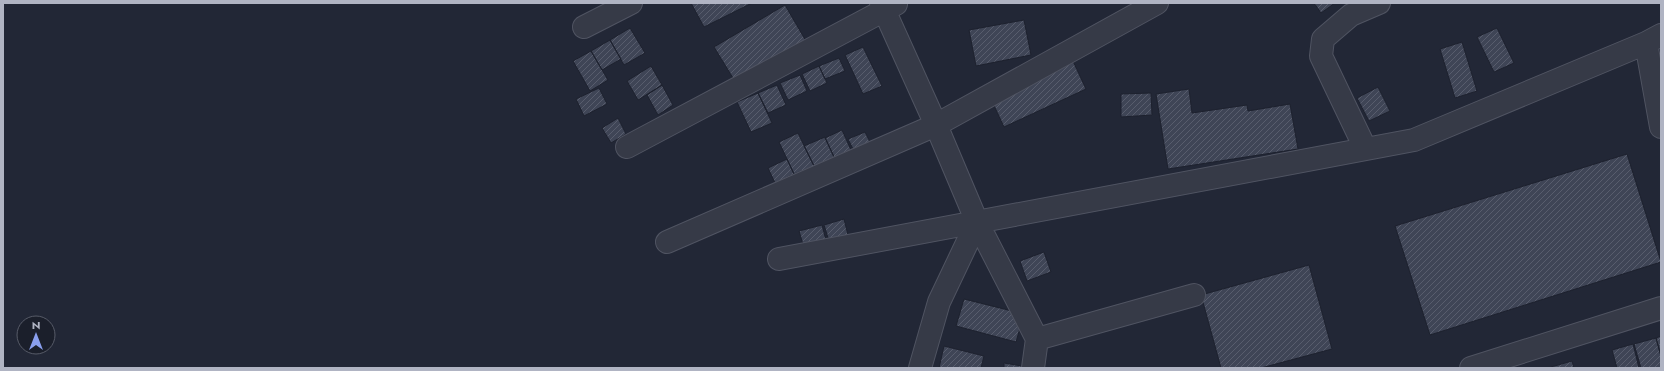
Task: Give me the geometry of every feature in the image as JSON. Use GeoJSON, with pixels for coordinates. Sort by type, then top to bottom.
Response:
{"type":"FeatureCollection","features":[{"type":"Feature","properties":{"kind":"street"},"geometry":{"type":"LineString","coordinates":[[584,27],[631,3]]}},
{"type":"Feature","properties":{"kind":"street"},"geometry":{"type":"LineString","coordinates":[[667,242],[936,125],[1157,3]]}},
{"type":"Feature","properties":{"kind":"street"},"geometry":{"type":"LineString","coordinates":[[1365,148],[1321,56],[1324,39],[1351,16],[1379,3]]}},
{"type":"Feature","properties":{"kind":"street"},"geometry":{"type":"LineString","coordinates":[[627,147],[887,5],[977,222],[1036,339],[1033,368]]}},
{"type":"Feature","properties":{"kind":"street"},"geometry":{"type":"LineString","coordinates":[[779,259],[1414,140],[1653,39],[1661,127]]}},
{"type":"Feature","properties":{"kind":"street"},"geometry":{"type":"LineString","coordinates":[[920,368],[939,302],[977,222]]}},
{"type":"Feature","properties":{"kind":"street"},"geometry":{"type":"LineString","coordinates":[[1036,339],[1194,295]]}},
{"type":"Feature","properties":{"kind":"street"},"geometry":{"type":"LineString","coordinates":[[1471,368],[1661,308]]}},
{"type":"Feature","properties":{"kind":"building"},"geometry":{"type":"Polygon","coordinates":[[[691,3],[752,3],[704,27],[691,3]]]}},
{"type":"Feature","properties":{"kind":"building"},"geometry":{"type":"Polygon","coordinates":[[[1314,3],[1335,3],[1321,13],[1314,3]]]}},
{"type":"Feature","properties":{"kind":"building"},"geometry":{"type":"Polygon","coordinates":[[[785,5],[806,41],[736,83],[714,47],[785,5]]]}},
{"type":"Feature","properties":{"kind":"building"},"geometry":{"type":"Polygon","coordinates":[[[1024,20],[1031,55],[976,66],[969,30],[1024,20]]]}},
{"type":"Feature","properties":{"kind":"building"},"geometry":{"type":"Polygon","coordinates":[[[630,28],[645,53],[624,65],[610,40],[630,28]]]}},
{"type":"Feature","properties":{"kind":"building"},"geometry":{"type":"Polygon","coordinates":[[[1497,28],[1514,63],[1494,72],[1477,37],[1497,28]]]}},
{"type":"Feature","properties":{"kind":"building"},"geometry":{"type":"Polygon","coordinates":[[[610,40],[621,59],[602,70],[591,51],[610,40]]]}},
{"type":"Feature","properties":{"kind":"building"},"geometry":{"type":"Polygon","coordinates":[[[1462,42],[1477,91],[1455,98],[1440,49],[1462,42]]]}},
{"type":"Feature","properties":{"kind":"building"},"geometry":{"type":"Polygon","coordinates":[[[863,47],[882,86],[863,94],[845,55],[863,47]]]}},
{"type":"Feature","properties":{"kind":"building"},"geometry":{"type":"Polygon","coordinates":[[[591,51],[608,80],[590,91],[573,61],[591,51]]]}},
{"type":"Feature","properties":{"kind":"building"},"geometry":{"type":"Polygon","coordinates":[[[839,58],[845,71],[825,79],[819,66],[839,58]]]}},
{"type":"Feature","properties":{"kind":"building"},"geometry":{"type":"Polygon","coordinates":[[[1072,59],[1086,89],[1004,127],[990,97],[1072,59]]]}},
{"type":"Feature","properties":{"kind":"building"},"geometry":{"type":"Polygon","coordinates":[[[651,66],[662,85],[638,100],[627,81],[651,66]]]}},
{"type":"Feature","properties":{"kind":"building"},"geometry":{"type":"Polygon","coordinates":[[[819,66],[827,83],[810,91],[802,74],[819,66]]]}},
{"type":"Feature","properties":{"kind":"building"},"geometry":{"type":"Polygon","coordinates":[[[800,75],[807,91],[788,100],[780,83],[800,75]]]}},
{"type":"Feature","properties":{"kind":"building"},"geometry":{"type":"Polygon","coordinates":[[[662,85],[673,105],[658,115],[647,95],[662,85]]]}},
{"type":"Feature","properties":{"kind":"building"},"geometry":{"type":"Polygon","coordinates":[[[777,85],[786,105],[768,113],[758,93],[777,85]]]}},
{"type":"Feature","properties":{"kind":"building"},"geometry":{"type":"Polygon","coordinates":[[[1378,87],[1390,111],[1369,121],[1357,98],[1378,87]]]}},
{"type":"Feature","properties":{"kind":"building"},"geometry":{"type":"Polygon","coordinates":[[[599,88],[607,104],[584,116],[576,99],[599,88]]]}},
{"type":"Feature","properties":{"kind":"building"},"geometry":{"type":"Polygon","coordinates":[[[1189,89],[1192,113],[1247,105],[1248,111],[1290,104],[1298,149],[1168,169],[1156,94],[1189,89]]]}},
{"type":"Feature","properties":{"kind":"building"},"geometry":{"type":"Polygon","coordinates":[[[758,93],[772,123],[751,132],[737,102],[758,93]]]}},
{"type":"Feature","properties":{"kind":"building"},"geometry":{"type":"Polygon","coordinates":[[[1151,93],[1152,115],[1121,117],[1121,94],[1151,93]]]}},
{"type":"Feature","properties":{"kind":"building"},"geometry":{"type":"Polygon","coordinates":[[[618,118],[626,134],[611,143],[602,128],[618,118]]]}},
{"type":"Feature","properties":{"kind":"building"},"geometry":{"type":"Polygon","coordinates":[[[842,130],[851,150],[834,157],[825,138],[842,130]]]}},
{"type":"Feature","properties":{"kind":"building"},"geometry":{"type":"Polygon","coordinates":[[[865,132],[870,142],[853,149],[848,139],[865,132]]]}},
{"type":"Feature","properties":{"kind":"building"},"geometry":{"type":"Polygon","coordinates":[[[798,133],[814,166],[794,174],[779,142],[798,133]]]}},
{"type":"Feature","properties":{"kind":"building"},"geometry":{"type":"Polygon","coordinates":[[[825,137],[834,157],[814,166],[804,146],[825,137]]]}},
{"type":"Feature","properties":{"kind":"building"},"geometry":{"type":"Polygon","coordinates":[[[1627,154],[1661,262],[1430,335],[1395,226],[1627,154]]]}},
{"type":"Feature","properties":{"kind":"building"},"geometry":{"type":"Polygon","coordinates":[[[787,159],[794,174],[775,183],[768,168],[787,159]]]}},
{"type":"Feature","properties":{"kind":"building"},"geometry":{"type":"Polygon","coordinates":[[[844,219],[848,235],[829,241],[824,225],[844,219]]]}},
{"type":"Feature","properties":{"kind":"building"},"geometry":{"type":"Polygon","coordinates":[[[822,225],[827,244],[805,251],[799,231],[822,225]]]}},
{"type":"Feature","properties":{"kind":"building"},"geometry":{"type":"Polygon","coordinates":[[[1044,252],[1051,272],[1027,281],[1020,261],[1044,252]]]}},
{"type":"Feature","properties":{"kind":"building"},"geometry":{"type":"Polygon","coordinates":[[[1309,265],[1332,349],[1261,368],[1221,368],[1201,295],[1309,265]]]}},
{"type":"Feature","properties":{"kind":"building"},"geometry":{"type":"Polygon","coordinates":[[[964,299],[1024,314],[1016,342],[956,326],[964,299]]]}},
{"type":"Feature","properties":{"kind":"building"},"geometry":{"type":"Polygon","coordinates":[[[1661,336],[1661,356],[1656,338],[1661,336]]]}},
{"type":"Feature","properties":{"kind":"building"},"geometry":{"type":"Polygon","coordinates":[[[1656,338],[1661,356],[1661,368],[1641,368],[1634,344],[1656,338]]]}},
{"type":"Feature","properties":{"kind":"building"},"geometry":{"type":"Polygon","coordinates":[[[1633,344],[1639,368],[1617,368],[1612,350],[1633,344]]]}},
{"type":"Feature","properties":{"kind":"building"},"geometry":{"type":"Polygon","coordinates":[[[944,346],[984,356],[981,368],[939,368],[944,346]]]}},
{"type":"Feature","properties":{"kind":"building"},"geometry":{"type":"Polygon","coordinates":[[[1572,361],[1574,368],[1551,368],[1551,367],[1572,361]]]}},
{"type":"Feature","properties":{"kind":"building"},"geometry":{"type":"Polygon","coordinates":[[[1004,363],[1022,366],[1022,368],[1004,368],[1004,363]]]}}]}
